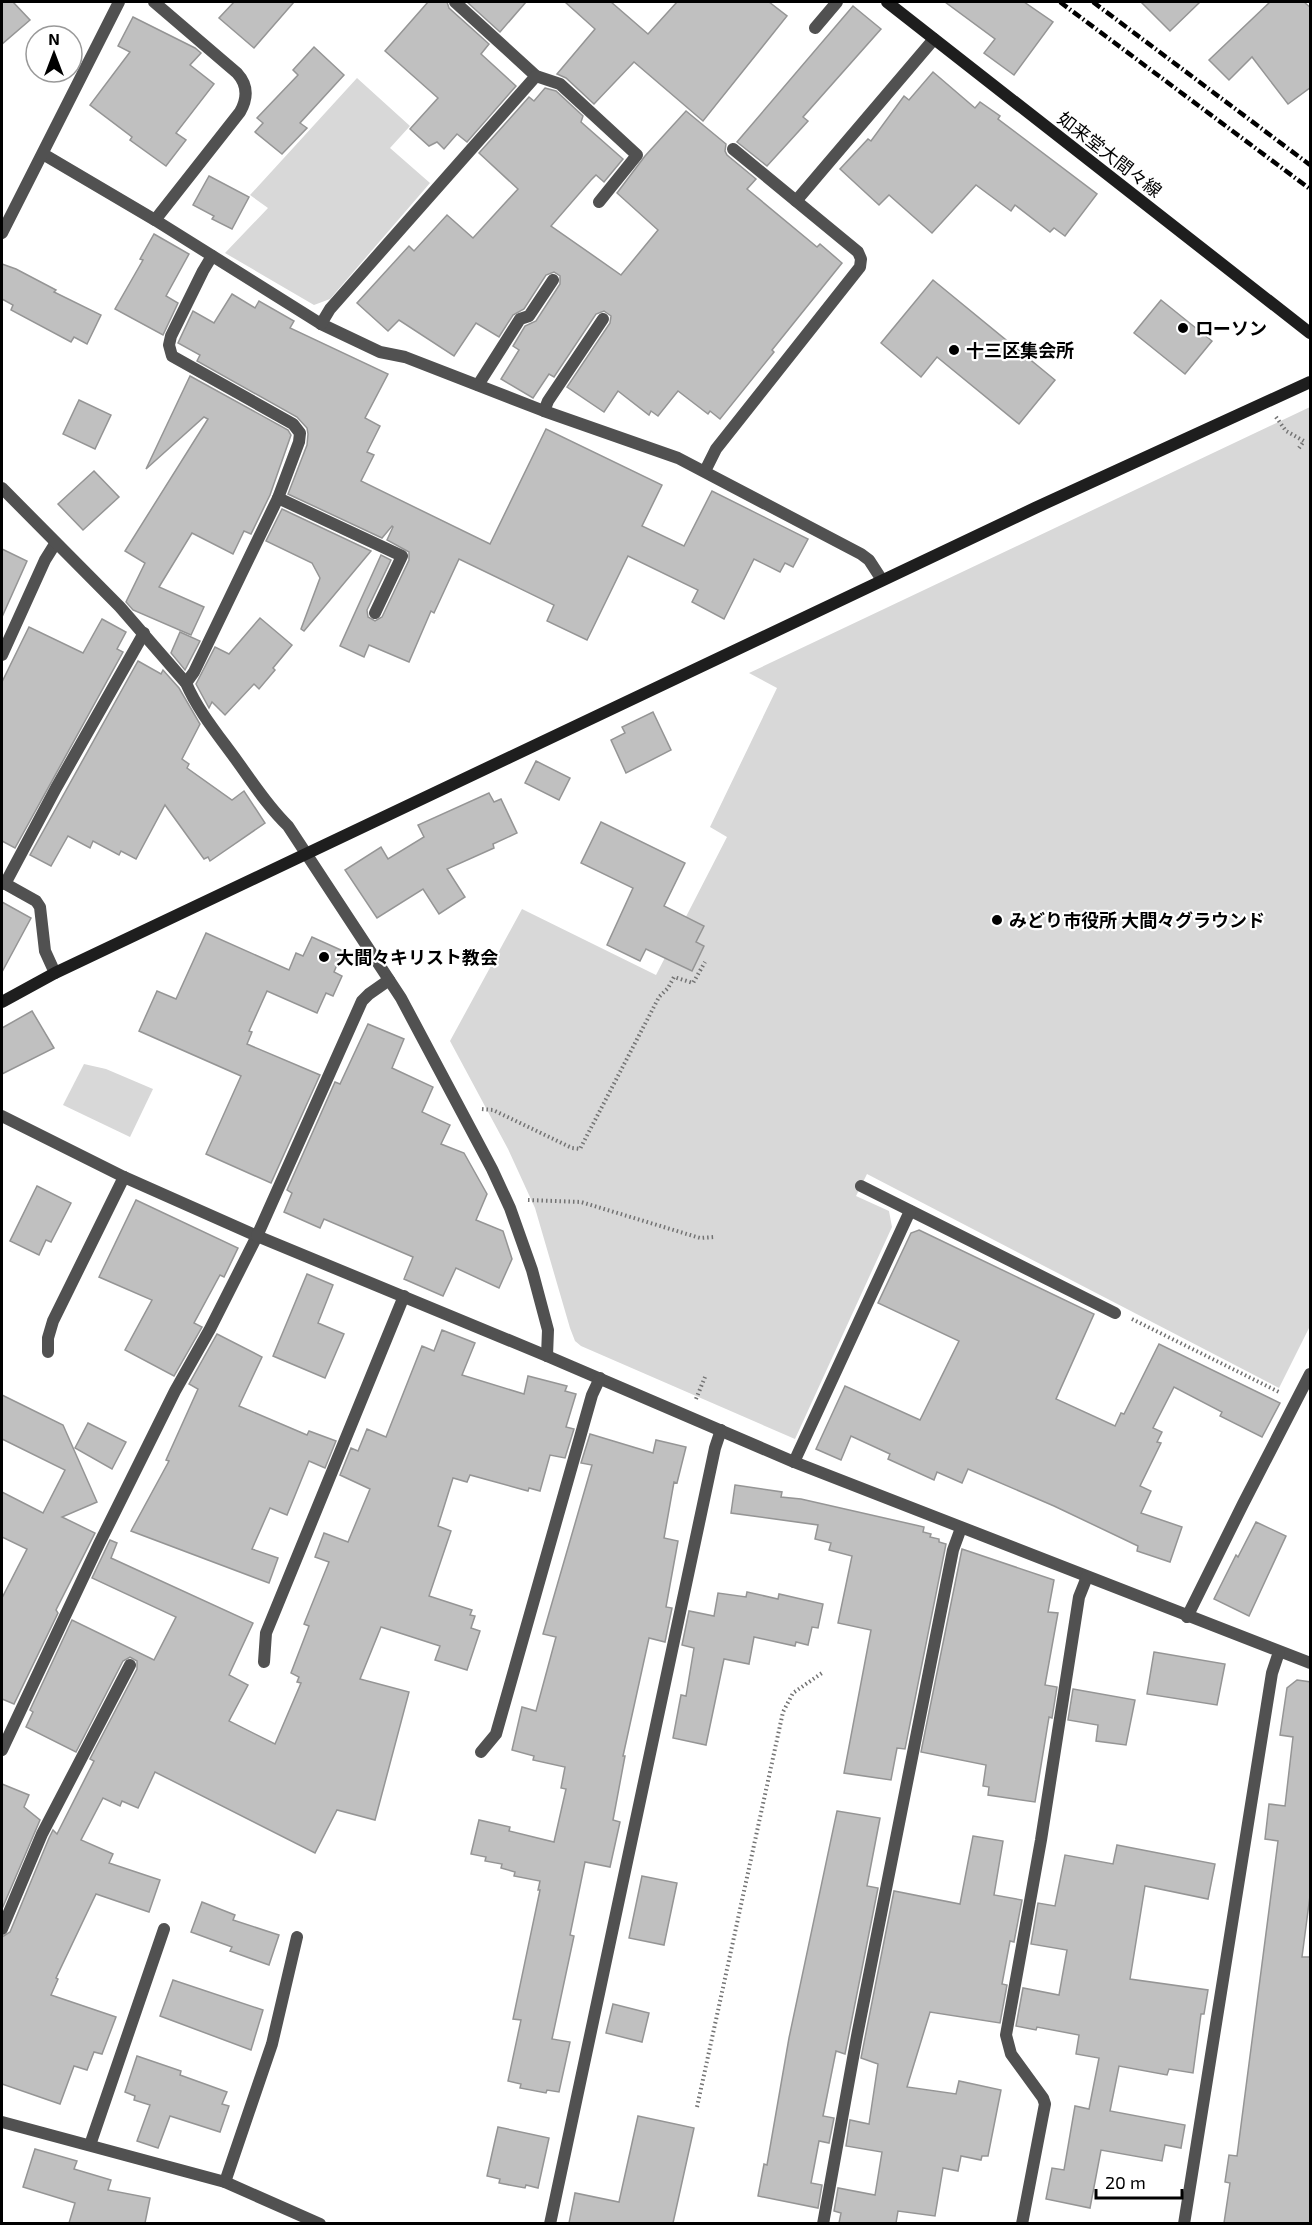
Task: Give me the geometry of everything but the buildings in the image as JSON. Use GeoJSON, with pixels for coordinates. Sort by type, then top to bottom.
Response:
{"type":"FeatureCollection","features":[{"type":"Feature","properties":{"kind":"street"},"geometry":{"type":"LineString","coordinates":[[2,233],[119,2]]}},
{"type":"Feature","properties":{"kind":"street"},"geometry":{"type":"LineString","coordinates":[[154,2],[237,73],[245,84],[246,90],[246,98],[240,112],[155,220]]}},
{"type":"Feature","properties":{"kind":"street"},"geometry":{"type":"LineString","coordinates":[[455,2],[536,76],[560,84],[638,155],[599,202]]}},
{"type":"Feature","properties":{"kind":"street"},"geometry":{"type":"LineString","coordinates":[[814,28],[837,2]]}},
{"type":"Feature","properties":{"kind":"street","name":"如来堂大間々線"},"geometry":{"type":"LineString","coordinates":[[887,2],[1311,333]]}},
{"type":"Feature","properties":{"kind":"street"},"geometry":{"type":"LineString","coordinates":[[796,201],[934,39]]}},
{"type":"Feature","properties":{"kind":"street"},"geometry":{"type":"LineString","coordinates":[[321,324],[330,309],[536,76]]}},
{"type":"Feature","properties":{"kind":"street"},"geometry":{"type":"LineString","coordinates":[[705,471],[716,449],[860,267],[861,260],[858,252],[733,149]]}},
{"type":"Feature","properties":{"kind":"street"},"geometry":{"type":"LineString","coordinates":[[43,154],[155,220],[321,324],[380,351],[405,357],[544,411],[651,447],[705,471],[861,554],[869,560],[882,580]]}},
{"type":"Feature","properties":{"kind":"street"},"geometry":{"type":"LineString","coordinates":[[186,683],[194,672],[278,498],[299,442],[300,433],[298,428],[172,356],[169,345],[171,336],[203,271],[213,256]]}},
{"type":"Feature","properties":{"kind":"street"},"geometry":{"type":"LineString","coordinates":[[478,385],[520,319],[529,316],[553,280]]}},
{"type":"Feature","properties":{"kind":"street"},"geometry":{"type":"LineString","coordinates":[[544,411],[548,401],[603,319]]}},
{"type":"Feature","properties":{"kind":"street"},"geometry":{"type":"LineString","coordinates":[[2,1002],[55,973],[882,580],[1311,382]]}},
{"type":"Feature","properties":{"kind":"street"},"geometry":{"type":"LineString","coordinates":[[2,488],[144,633],[186,683],[191,695],[225,745],[275,814],[288,826],[389,980],[416,1024],[510,1208],[532,1270],[548,1330],[547,1356]]}},
{"type":"Feature","properties":{"kind":"street"},"geometry":{"type":"LineString","coordinates":[[278,498],[402,556],[375,613]]}},
{"type":"Feature","properties":{"kind":"street"},"geometry":{"type":"LineString","coordinates":[[2,655],[45,560],[55,544]]}},
{"type":"Feature","properties":{"kind":"street"},"geometry":{"type":"LineString","coordinates":[[55,973],[45,951],[40,907],[36,902],[3,883],[144,633]]}},
{"type":"Feature","properties":{"kind":"street"},"geometry":{"type":"LineString","coordinates":[[2,1750],[160,1420],[257,1236],[362,1001],[377,986],[389,980]]}},
{"type":"Feature","properties":{"kind":"street"},"geometry":{"type":"LineString","coordinates":[[2,1116],[124,1177],[257,1236],[600,1378],[794,1462],[1311,1664]]}},
{"type":"Feature","properties":{"kind":"street"},"geometry":{"type":"LineString","coordinates":[[48,1352],[48,1338],[53,1321],[124,1177]]}},
{"type":"Feature","properties":{"kind":"street"},"geometry":{"type":"LineString","coordinates":[[861,1186],[1115,1313]]}},
{"type":"Feature","properties":{"kind":"street"},"geometry":{"type":"LineString","coordinates":[[794,1462],[909,1211]]}},
{"type":"Feature","properties":{"kind":"street"},"geometry":{"type":"LineString","coordinates":[[264,1662],[266,1633],[404,1296]]}},
{"type":"Feature","properties":{"kind":"street"},"geometry":{"type":"LineString","coordinates":[[1187,1617],[1311,1374]]}},
{"type":"Feature","properties":{"kind":"street"},"geometry":{"type":"LineString","coordinates":[[482,1752],[496,1734],[592,1395],[600,1378]]}},
{"type":"Feature","properties":{"kind":"street"},"geometry":{"type":"LineString","coordinates":[[550,2223],[712,1460],[722,1430]]}},
{"type":"Feature","properties":{"kind":"street"},"geometry":{"type":"LineString","coordinates":[[823,2223],[857,2036],[953,1550],[961,1528]]}},
{"type":"Feature","properties":{"kind":"street"},"geometry":{"type":"LineString","coordinates":[[1023,2223],[1045,2104],[1011,2054],[1006,2035],[1043,1828],[1079,1597],[1087,1576]]}},
{"type":"Feature","properties":{"kind":"street"},"geometry":{"type":"LineString","coordinates":[[1184,2223],[1272,1673],[1279,1652]]}},
{"type":"Feature","properties":{"kind":"street"},"geometry":{"type":"LineString","coordinates":[[2,1929],[42,1834],[130,1665]]}},
{"type":"Feature","properties":{"kind":"street"},"geometry":{"type":"LineString","coordinates":[[90,2145],[164,1929]]}},
{"type":"Feature","properties":{"kind":"street"},"geometry":{"type":"LineString","coordinates":[[225,2182],[272,2044],[297,1937]]}},
{"type":"Feature","properties":{"kind":"street"},"geometry":{"type":"LineString","coordinates":[[2,2122],[225,2182],[320,2223]]}},
{"type":"Feature","properties":{"kind":"path"},"geometry":{"type":"LineString","coordinates":[[1276,417],[1286,431],[1304,441],[1299,448]]}},
{"type":"Feature","properties":{"kind":"path"},"geometry":{"type":"LineString","coordinates":[[481,1109],[492,1110],[572,1148],[580,1149],[659,997],[674,977],[693,983],[705,962]]}},
{"type":"Feature","properties":{"kind":"path"},"geometry":{"type":"LineString","coordinates":[[525,1200],[581,1202],[700,1238],[714,1237]]}},
{"type":"Feature","properties":{"kind":"path"},"geometry":{"type":"LineString","coordinates":[[1115,1313],[1127,1316],[1280,1393],[1285,1391]]}},
{"type":"Feature","properties":{"kind":"path"},"geometry":{"type":"LineString","coordinates":[[695,1402],[705,1377]]}},
{"type":"Feature","properties":{"kind":"path"},"geometry":{"type":"LineString","coordinates":[[697,2107],[783,1712],[793,1693],[822,1673]]}},
{"type":"Feature","properties":{"kind":"shaded area"},"geometry":{"type":"Polygon","coordinates":[[[357,78],[410,126],[390,148],[430,183],[330,299],[314,305],[225,253],[268,208],[250,195],[357,78]]]}},
{"type":"Feature","properties":{"kind":"shaded area","name":"みどり市役所 大間々グラウンド"},"geometry":{"type":"Polygon","coordinates":[[[1310,407],[1310,1326],[1279,1388],[867,1174],[856,1196],[889,1211],[892,1227],[795,1439],[581,1346],[575,1341],[570,1328],[535,1208],[508,1149],[450,1041],[522,909],[656,975],[727,837],[710,827],[777,688],[749,673],[1310,407]]]}},
{"type":"Feature","properties":{"kind":"shaded area"},"geometry":{"type":"Polygon","coordinates":[[[84,1064],[106,1069],[153,1089],[130,1137],[63,1105],[84,1064]]]}},
{"type":"Feature","properties":{"kind":"railway"},"geometry":{"type":"LineString","coordinates":[[1060,2],[1310,189]]}},
{"type":"Feature","properties":{"kind":"railway"},"geometry":{"type":"LineString","coordinates":[[1093,2],[1310,165]]}},
{"type":"Feature","properties":{"kind":"place","name":"ローソン"},"geometry":{"type":"Point","coordinates":[1183,328]}},
{"type":"Feature","properties":{"kind":"place","name":"十三区集会所"},"geometry":{"type":"Point","coordinates":[954,350]}},
{"type":"Feature","properties":{"kind":"place","name":"みどり市役所 大間々グラウンド"},"geometry":{"type":"Point","coordinates":[997,920]}},
{"type":"Feature","properties":{"kind":"place","name":"大間々キリスト教会"},"geometry":{"type":"Point","coordinates":[324,957]}}]}
